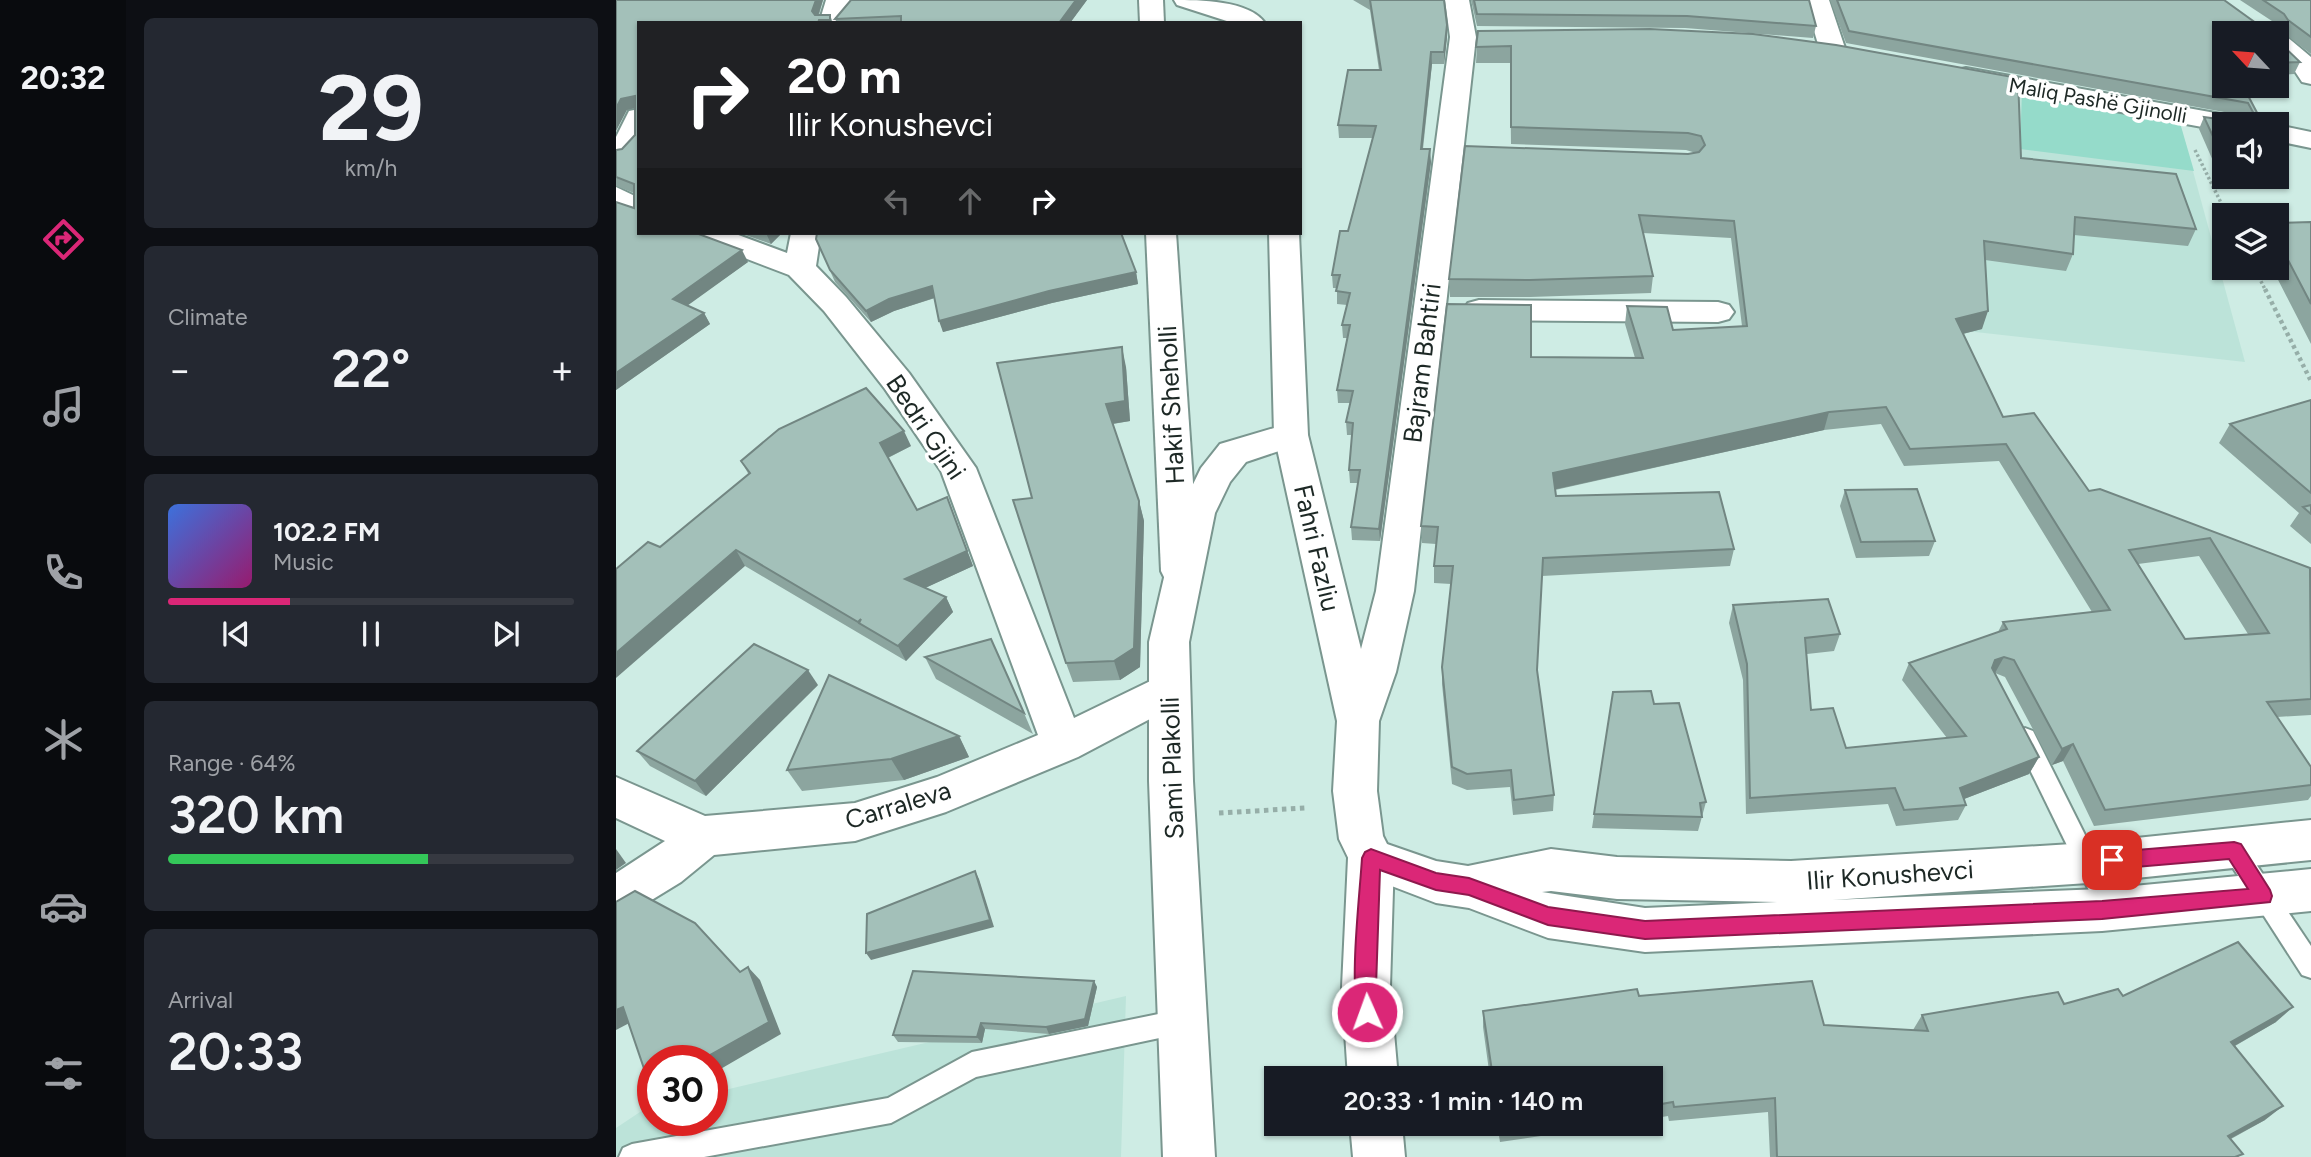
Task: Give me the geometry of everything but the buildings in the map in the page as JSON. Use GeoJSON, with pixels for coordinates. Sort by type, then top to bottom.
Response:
{"type":"FeatureCollection","features":[{"type":"Feature","properties":{"kind":"main road"},"geometry":{"type":"LineString","coordinates":[[832,21],[838,0]]}},
{"type":"Feature","properties":{"kind":"main road"},"geometry":{"type":"LineString","coordinates":[[1151,0],[1152,21]]}},
{"type":"Feature","properties":{"kind":"main road"},"geometry":{"type":"LineString","coordinates":[[1186,0],[1251,21]]}},
{"type":"Feature","properties":{"kind":"main road","name":"Bajram Bahtiri"},"geometry":{"type":"LineString","coordinates":[[1358,721],[1376,672],[1395,591],[1449,153],[1476,37],[1457,0]]}},
{"type":"Feature","properties":{"kind":"main road"},"geometry":{"type":"LineString","coordinates":[[1817,0],[1833,51]]}},
{"type":"Feature","properties":{"kind":"main road"},"geometry":{"type":"LineString","coordinates":[[1805,48],[1859,56]]}},
{"type":"Feature","properties":{"kind":"main road"},"geometry":{"type":"LineString","coordinates":[[2289,51],[2302,62],[2311,76]]}},
{"type":"Feature","properties":{"kind":"main road","name":"Maliq Pashë Gjinolli"},"geometry":{"type":"LineString","coordinates":[[1938,71],[2212,120]]}},
{"type":"Feature","properties":{"kind":"main road"},"geometry":{"type":"LineString","coordinates":[[616,153],[634,134],[637,124]]}},
{"type":"Feature","properties":{"kind":"main road"},"geometry":{"type":"LineString","coordinates":[[2289,136],[2308,140],[2310,171]]}},
{"type":"Feature","properties":{"kind":"main road"},"geometry":{"type":"LineString","coordinates":[[1449,153],[1477,153]]}},
{"type":"Feature","properties":{"kind":"main road"},"geometry":{"type":"LineString","coordinates":[[616,196],[637,207]]}},
{"type":"Feature","properties":{"kind":"main road","name":"Bedri Gjini"},"geometry":{"type":"LineString","coordinates":[[711,235],[800,268],[835,304],[897,381],[958,468],[1063,744]]}},
{"type":"Feature","properties":{"kind":"main road"},"geometry":{"type":"LineString","coordinates":[[800,268],[806,235]]}},
{"type":"Feature","properties":{"kind":"main road","name":"Hakif Sheholli"},"geometry":{"type":"LineString","coordinates":[[1161,235],[1181,577]]}},
{"type":"Feature","properties":{"kind":"main road","name":"Fahri Fazliu"},"geometry":{"type":"LineString","coordinates":[[1284,235],[1291,435],[1358,721],[1355,791],[1361,839],[1371,858]]}},
{"type":"Feature","properties":{"kind":"main road"},"geometry":{"type":"LineString","coordinates":[[1428,309],[1718,312]]}},
{"type":"Feature","properties":{"kind":"main road","name":"Sami Plakolli"},"geometry":{"type":"LineString","coordinates":[[1189,1157],[1173,816],[1170,642],[1181,577],[1197,513],[1214,477],[1233,453],[1291,435]]}},
{"type":"Feature","properties":{"kind":"main road","name":"Carraleva"},"geometry":{"type":"LineString","coordinates":[[616,796],[648,814],[704,836],[855,822],[946,793],[1063,744],[1169,689]]}},
{"type":"Feature","properties":{"kind":"main road"},"geometry":{"type":"LineString","coordinates":[[616,897],[665,868],[704,836]]}},
{"type":"Feature","properties":{"kind":"main road","name":"Ilir Konushevci"},"geometry":{"type":"LineString","coordinates":[[1469,887],[1551,870],[1617,878],[1791,882],[2088,863],[2311,840]]}},
{"type":"Feature","properties":{"kind":"main road"},"geometry":{"type":"LineString","coordinates":[[1371,858],[1366,987],[1372,1066]]}},
{"type":"Feature","properties":{"kind":"main road","name":"Ilir Konushevci"},"geometry":{"type":"LineString","coordinates":[[1371,858],[1436,882],[1469,887],[1548,916],[1645,930],[2110,909],[2311,890]]}},
{"type":"Feature","properties":{"kind":"main road"},"geometry":{"type":"LineString","coordinates":[[1377,1136],[1379,1157]]}},
{"type":"Feature","properties":{"kind":"lane"},"geometry":{"type":"LineString","coordinates":[[2015,718],[2110,909]]}},
{"type":"Feature","properties":{"kind":"lane"},"geometry":{"type":"LineString","coordinates":[[2234,850],[2311,967]]}},
{"type":"Feature","properties":{"kind":"lane"},"geometry":{"type":"LineString","coordinates":[[632,1157],[891,1110],[972,1065],[1183,1021]]}},
{"type":"Feature","properties":{"kind":"path"},"geometry":{"type":"LineString","coordinates":[[2179,114],[2221,203]]}},
{"type":"Feature","properties":{"kind":"path"},"geometry":{"type":"LineString","coordinates":[[2260,280],[2311,380]]}},
{"type":"Feature","properties":{"kind":"path"},"geometry":{"type":"LineString","coordinates":[[1173,816],[1305,808]]}},
{"type":"Feature","properties":{"kind":"shaded area"},"geometry":{"type":"Polygon","coordinates":[[[2015,92],[2178,116],[2212,241],[2212,280],[2223,280],[2245,362],[1858,319],[2015,92]]]}},
{"type":"Feature","properties":{"kind":"shaded area"},"geometry":{"type":"Polygon","coordinates":[[[1126,996],[1121,1157],[616,1157],[616,1128],[637,1114],[637,1136],[728,1136],[728,1089],[1126,996]]]}},
{"type":"Feature","properties":{"kind":"green space"},"geometry":{"type":"Polygon","coordinates":[[[2022,93],[2178,116],[2194,171],[2020,149],[2022,93]]]}},
{"type":"Feature","properties":{"kind":"route"},"geometry":{"type":"LineString","coordinates":[[1367,1012],[1371,858],[1436,882],[1469,887],[1548,916],[1645,930],[2102,910],[2263,896],[2234,850],[2112,860]]}}]}
